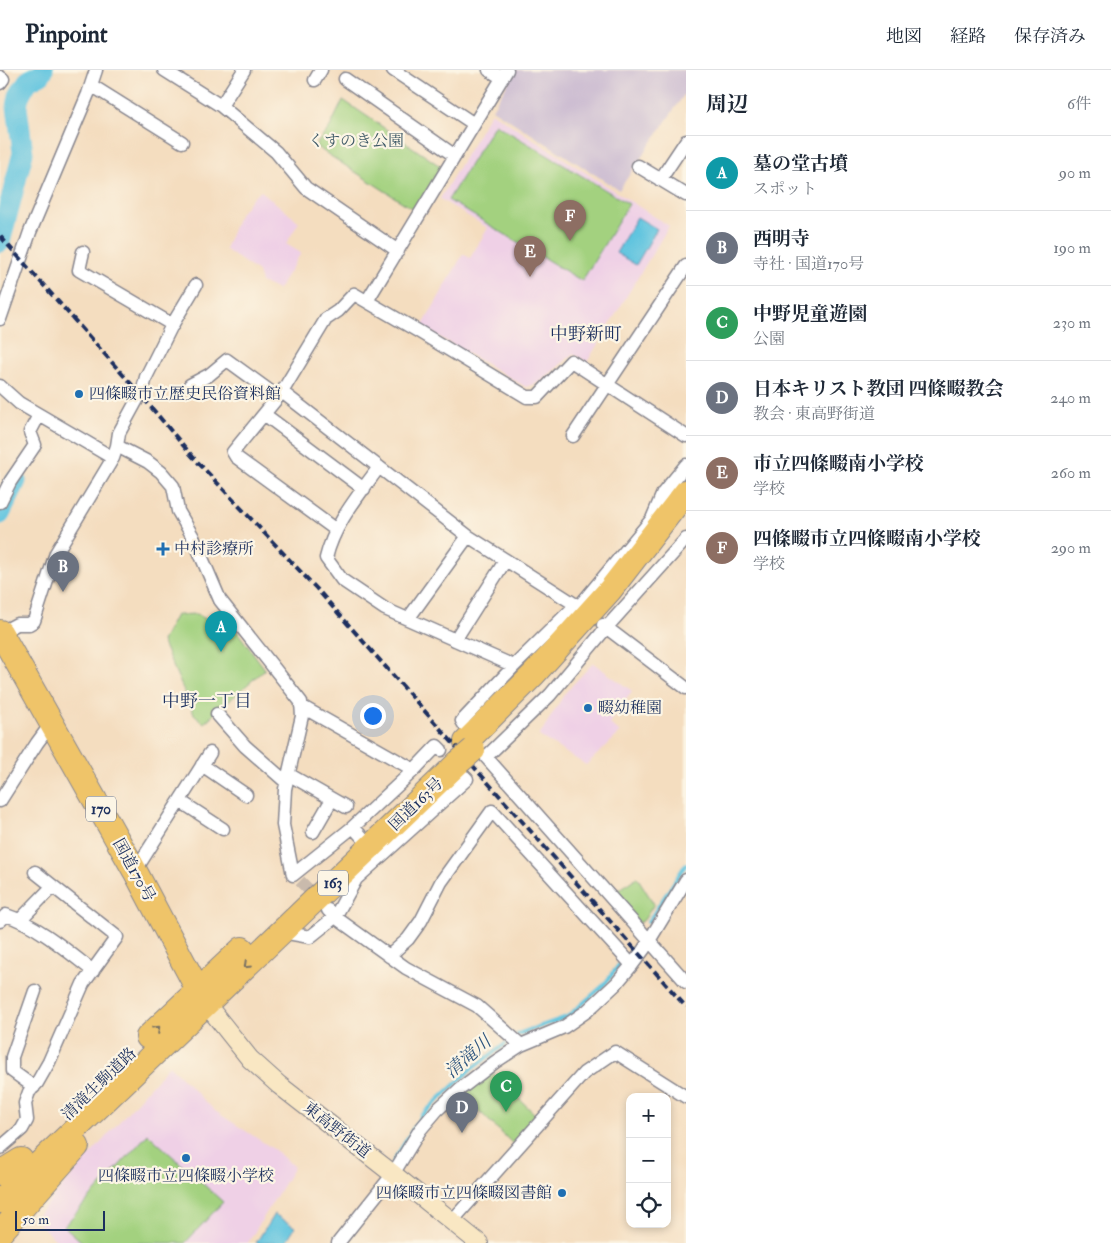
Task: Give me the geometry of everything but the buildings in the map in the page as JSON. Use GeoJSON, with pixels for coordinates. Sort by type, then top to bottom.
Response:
{"type":"FeatureCollection","features":[{"type":"Feature","properties":{"kind":"highway","name":"国道163号"},"geometry":{"type":"LineString","coordinates":[[128,1079],[202,997],[358,833],[466,752],[610,590],[686,492]]}},
{"type":"Feature","properties":{"kind":"highway","name":"国道163号"},"geometry":{"type":"LineString","coordinates":[[202,997],[282,932],[586,634],[652,556],[686,512]]}},
{"type":"Feature","properties":{"kind":"highway","name":"国道170号"},"geometry":{"type":"LineString","coordinates":[[0,633],[136,871],[202,997]]}},
{"type":"Feature","properties":{"kind":"highway","name":"清滝生駒道路"},"geometry":{"type":"LineString","coordinates":[[0,1179],[202,997]]}},
{"type":"Feature","properties":{"kind":"highway","name":"清滝生駒道路"},"geometry":{"type":"LineString","coordinates":[[0,1201],[128,1079]]}},
{"type":"Feature","properties":{"kind":"highway"},"geometry":{"type":"LineString","coordinates":[[8,1231],[99,1120],[128,1079]]}},
{"type":"Feature","properties":{"kind":"highway"},"geometry":{"type":"LineString","coordinates":[[0,1173],[21,1160]]}},
{"type":"Feature","properties":{"kind":"street"},"geometry":{"type":"LineString","coordinates":[[0,319],[30,232],[96,70]]}},
{"type":"Feature","properties":{"kind":"street"},"geometry":{"type":"LineString","coordinates":[[164,70],[221,106],[276,152],[306,188],[398,251]]}},
{"type":"Feature","properties":{"kind":"street"},"geometry":{"type":"LineString","coordinates":[[221,106],[244,70]]}},
{"type":"Feature","properties":{"kind":"street"},"geometry":{"type":"LineString","coordinates":[[393,70],[474,124]]}},
{"type":"Feature","properties":{"kind":"street"},"geometry":{"type":"LineString","coordinates":[[367,301],[505,74],[489,70]]}},
{"type":"Feature","properties":{"kind":"street"},"geometry":{"type":"LineString","coordinates":[[0,77],[3,79],[0,83]]}},
{"type":"Feature","properties":{"kind":"street"},"geometry":{"type":"LineString","coordinates":[[345,80],[455,156]]}},
{"type":"Feature","properties":{"kind":"street"},"geometry":{"type":"LineString","coordinates":[[91,85],[182,142]]}},
{"type":"Feature","properties":{"kind":"street"},"geometry":{"type":"LineString","coordinates":[[660,180],[686,141]]}},
{"type":"Feature","properties":{"kind":"street"},"geometry":{"type":"LineString","coordinates":[[638,166],[686,195]]}},
{"type":"Feature","properties":{"kind":"street"},"geometry":{"type":"LineString","coordinates":[[83,252],[79,270],[173,325]]}},
{"type":"Feature","properties":{"kind":"street"},"geometry":{"type":"LineString","coordinates":[[573,436],[686,266]]}},
{"type":"Feature","properties":{"kind":"street"},"geometry":{"type":"LineString","coordinates":[[0,633],[17,624],[28,624],[34,621],[56,553],[115,452],[119,433],[143,389],[146,377],[196,285]]}},
{"type":"Feature","properties":{"kind":"street"},"geometry":{"type":"LineString","coordinates":[[336,530],[236,457],[233,452],[280,394],[326,319],[338,311],[354,294],[527,397],[537,397],[571,361],[686,436]]}},
{"type":"Feature","properties":{"kind":"street"},"geometry":{"type":"LineString","coordinates":[[190,384],[209,375],[227,360],[280,394],[468,536],[505,561],[581,606]]}},
{"type":"Feature","properties":{"kind":"street"},"geometry":{"type":"LineString","coordinates":[[0,386],[19,403],[39,415],[115,452],[148,462],[161,472],[173,486],[178,511],[193,537],[220,600],[301,702],[302,716],[287,778],[282,825],[296,878],[358,833],[437,746],[466,752],[648,940],[686,982]]}},
{"type":"Feature","properties":{"kind":"street"},"geometry":{"type":"LineString","coordinates":[[264,414],[364,489]]}},
{"type":"Feature","properties":{"kind":"street"},"geometry":{"type":"LineString","coordinates":[[0,502],[10,482],[35,445],[30,432],[39,415]]}},
{"type":"Feature","properties":{"kind":"street"},"geometry":{"type":"LineString","coordinates":[[282,932],[310,936],[332,914],[356,879],[467,779],[462,721],[514,666],[581,606],[652,519],[663,494],[686,465]]}},
{"type":"Feature","properties":{"kind":"street"},"geometry":{"type":"LineString","coordinates":[[379,467],[336,530],[330,541],[326,558],[342,580],[385,609],[514,666]]}},
{"type":"Feature","properties":{"kind":"street"},"geometry":{"type":"LineString","coordinates":[[408,619],[468,536]]}},
{"type":"Feature","properties":{"kind":"street"},"geometry":{"type":"LineString","coordinates":[[466,752],[550,695],[605,626],[686,539]]}},
{"type":"Feature","properties":{"kind":"street"},"geometry":{"type":"LineString","coordinates":[[455,640],[505,561]]}},
{"type":"Feature","properties":{"kind":"street"},"geometry":{"type":"LineString","coordinates":[[605,626],[686,688]]}},
{"type":"Feature","properties":{"kind":"street"},"geometry":{"type":"LineString","coordinates":[[301,706],[414,770]]}},
{"type":"Feature","properties":{"kind":"street"},"geometry":{"type":"LineString","coordinates":[[217,714],[245,746],[287,778],[346,807]]}},
{"type":"Feature","properties":{"kind":"street"},"geometry":{"type":"LineString","coordinates":[[0,801],[51,724]]}},
{"type":"Feature","properties":{"kind":"street"},"geometry":{"type":"LineString","coordinates":[[136,871],[210,753]]}},
{"type":"Feature","properties":{"kind":"street"},"geometry":{"type":"LineString","coordinates":[[202,765],[246,795]]}},
{"type":"Feature","properties":{"kind":"street"},"geometry":{"type":"LineString","coordinates":[[312,832],[332,799]]}},
{"type":"Feature","properties":{"kind":"street"},"geometry":{"type":"LineString","coordinates":[[180,801],[223,829]]}},
{"type":"Feature","properties":{"kind":"street"},"geometry":{"type":"LineString","coordinates":[[389,956],[408,939],[421,921],[440,882],[492,811],[632,965]]}},
{"type":"Feature","properties":{"kind":"street"},"geometry":{"type":"LineString","coordinates":[[0,1148],[22,1129],[27,1120],[25,1103],[29,1092],[49,1062],[83,984],[117,937],[35,872]]}},
{"type":"Feature","properties":{"kind":"street"},"geometry":{"type":"LineString","coordinates":[[338,1243],[393,1174],[420,1130],[437,1110],[460,1089],[495,1062],[521,1045],[564,1027],[587,1011],[616,984],[632,965],[685,884]]}},
{"type":"Feature","properties":{"kind":"street"},"geometry":{"type":"LineString","coordinates":[[20,920],[52,886]]}},
{"type":"Feature","properties":{"kind":"street"},"geometry":{"type":"LineString","coordinates":[[332,914],[406,968],[477,1006],[521,1045]]}},
{"type":"Feature","properties":{"kind":"street"},"geometry":{"type":"LineString","coordinates":[[0,921],[6,915],[20,920],[48,935],[93,971]]}},
{"type":"Feature","properties":{"kind":"street"},"geometry":{"type":"LineString","coordinates":[[34,1087],[12,1071],[12,1057],[35,991]]}},
{"type":"Feature","properties":{"kind":"street","name":"東高野街道"},"geometry":{"type":"LineString","coordinates":[[202,997],[228,1034],[257,1066],[479,1243]]}},
{"type":"Feature","properties":{"kind":"street"},"geometry":{"type":"LineString","coordinates":[[452,1221],[584,1073],[614,1052],[686,1097]]}},
{"type":"Feature","properties":{"kind":"shaded area"},"geometry":{"type":"Polygon","coordinates":[[[516,70],[686,70],[686,92],[619,190],[492,109],[516,70]]]}},
{"type":"Feature","properties":{"kind":"shaded area"},"geometry":{"type":"Polygon","coordinates":[[[491,112],[669,226],[587,362],[573,354],[540,382],[526,387],[422,327],[463,254],[470,258],[488,228],[440,199],[491,112]]]}},
{"type":"Feature","properties":{"kind":"shaded area"},"geometry":{"type":"Polygon","coordinates":[[[261,191],[299,222],[286,244],[301,253],[278,290],[261,282],[258,272],[225,249],[238,217],[251,199],[261,191]]]}},
{"type":"Feature","properties":{"kind":"shaded area","name":"畷幼稚園"},"geometry":{"type":"Polygon","coordinates":[[[593,663],[632,691],[609,723],[620,733],[586,765],[539,736],[565,693],[593,663]]]}},
{"type":"Feature","properties":{"kind":"shaded area","name":"四條畷市立四條畷小学校"},"geometry":{"type":"Polygon","coordinates":[[[169,1065],[215,1111],[275,1150],[294,1167],[248,1243],[59,1243],[34,1219],[169,1065]]]}},
{"type":"Feature","properties":{"kind":"green space","name":"くすのき公園"},"geometry":{"type":"Polygon","coordinates":[[[343,100],[443,168],[416,211],[315,146],[330,127],[343,100]]]}},
{"type":"Feature","properties":{"kind":"green space"},"geometry":{"type":"Polygon","coordinates":[[[495,124],[629,204],[582,281],[448,200],[495,124]]]}},
{"type":"Feature","properties":{"kind":"green space"},"geometry":{"type":"Polygon","coordinates":[[[197,614],[221,628],[229,621],[265,669],[204,723],[194,714],[162,641],[176,615],[197,614]]]}},
{"type":"Feature","properties":{"kind":"green space"},"geometry":{"type":"Polygon","coordinates":[[[637,877],[654,904],[644,920],[639,923],[614,893],[637,877]]]}},
{"type":"Feature","properties":{"kind":"green space"},"geometry":{"type":"Polygon","coordinates":[[[490,1071],[538,1117],[513,1144],[474,1106],[467,1092],[490,1071]]]}},
{"type":"Feature","properties":{"kind":"green space"},"geometry":{"type":"Polygon","coordinates":[[[148,1134],[223,1202],[185,1243],[83,1243],[64,1226],[148,1134]]]}},
{"type":"Feature","properties":{"kind":"water"},"geometry":{"type":"Polygon","coordinates":[[[637,217],[657,229],[636,265],[616,253],[637,217]]]}},
{"type":"Feature","properties":{"kind":"water"},"geometry":{"type":"Polygon","coordinates":[[[274,1214],[295,1227],[285,1243],[256,1243],[274,1214]]]}},
{"type":"Feature","properties":{"kind":"waterway"},"geometry":{"type":"LineString","coordinates":[[0,242],[23,153],[17,107],[19,96],[28,81],[41,74],[43,70]]}},
{"type":"Feature","properties":{"kind":"waterway"},"geometry":{"type":"LineString","coordinates":[[0,514],[16,481]]}},
{"type":"Feature","properties":{"kind":"waterway","name":"清滝川"},"geometry":{"type":"LineString","coordinates":[[648,922],[686,864]]}},
{"type":"Feature","properties":{"kind":"waterway","name":"清滝川"},"geometry":{"type":"LineString","coordinates":[[518,1034],[567,1017],[604,985],[619,965]]}},
{"type":"Feature","properties":{"kind":"waterway","name":"清滝川"},"geometry":{"type":"LineString","coordinates":[[393,1162],[421,1116],[469,1071],[505,1044]]}},
{"type":"Feature","properties":{"kind":"tunnel"},"geometry":{"type":"LineString","coordinates":[[300,881],[320,901]]}},
{"type":"Feature","properties":{"kind":"railway"},"geometry":{"type":"LineString","coordinates":[[0,236],[140,394],[193,457],[316,588],[686,1007]]}},
{"type":"Feature","properties":{"kind":"place","name":"四條畷市立四條畷南小学校"},"geometry":{"type":"Point","coordinates":[570,241]}},
{"type":"Feature","properties":{"kind":"place","name":"市立四條畷南小学校"},"geometry":{"type":"Point","coordinates":[530,277]}},
{"type":"Feature","properties":{"kind":"place","name":"四條畷市立歴史民俗資料館"},"geometry":{"type":"Point","coordinates":[79,394]}},
{"type":"Feature","properties":{"kind":"place","name":"中村診療所"},"geometry":{"type":"Point","coordinates":[163,549]}},
{"type":"Feature","properties":{"kind":"place","name":"西明寺"},"geometry":{"type":"Point","coordinates":[63,592]}},
{"type":"Feature","properties":{"kind":"place","name":"墓の堂古墳"},"geometry":{"type":"Point","coordinates":[221,652]}},
{"type":"Feature","properties":{"kind":"place","name":"畷幼稚園"},"geometry":{"type":"Point","coordinates":[588,708]}},
{"type":"Feature","properties":{"kind":"place","name":"中野児童遊園"},"geometry":{"type":"Point","coordinates":[506,1112]}},
{"type":"Feature","properties":{"kind":"place","name":"日本キリスト教団 四條畷教会"},"geometry":{"type":"Point","coordinates":[462,1133]}},
{"type":"Feature","properties":{"kind":"place","name":"四條畷市立四條畷小学校"},"geometry":{"type":"Point","coordinates":[186,1158]}},
{"type":"Feature","properties":{"kind":"place","name":"四條畷市立四條畷図書館"},"geometry":{"type":"Point","coordinates":[562,1193]}},
{"type":"Feature","properties":{"kind":"district","name":"中野新町"},"geometry":{"type":"Point","coordinates":[586,334]}},
{"type":"Feature","properties":{"kind":"district","name":"中野一丁目"},"geometry":{"type":"Point","coordinates":[207,701]}}]}
